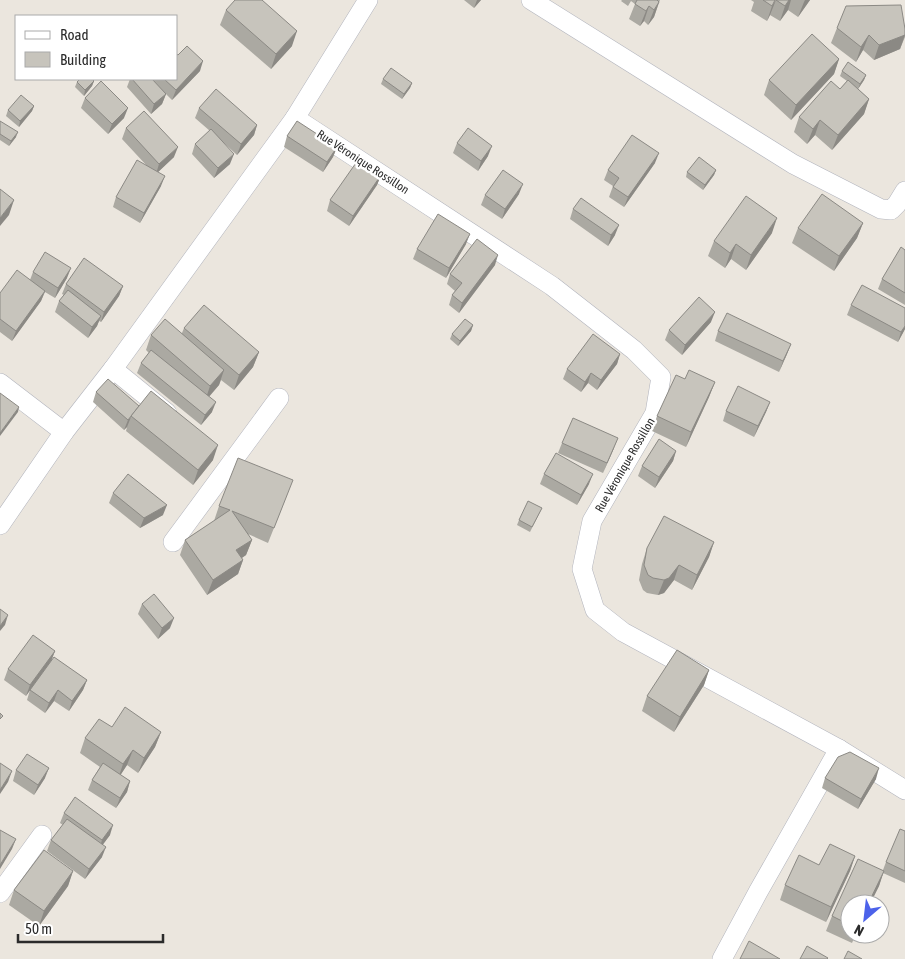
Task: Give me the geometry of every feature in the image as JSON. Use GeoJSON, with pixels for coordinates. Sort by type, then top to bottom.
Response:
{"type":"FeatureCollection","features":[{"type":"Feature","properties":{"kind":"street"},"geometry":{"type":"LineString","coordinates":[[0,525],[64,432],[113,369],[295,118],[368,0]]}},
{"type":"Feature","properties":{"kind":"street"},"geometry":{"type":"LineString","coordinates":[[531,0],[793,164],[881,209],[891,210],[905,191]]}},
{"type":"Feature","properties":{"kind":"street","name":"Rue Véronique Rossillon"},"geometry":{"type":"LineString","coordinates":[[295,118],[552,286],[634,350],[661,376],[655,413],[592,520],[582,569],[595,610],[623,632],[839,749],[905,790]]}},
{"type":"Feature","properties":{"kind":"street"},"geometry":{"type":"LineString","coordinates":[[113,369],[183,426]]}},
{"type":"Feature","properties":{"kind":"street"},"geometry":{"type":"LineString","coordinates":[[0,383],[64,432]]}},
{"type":"Feature","properties":{"kind":"street"},"geometry":{"type":"LineString","coordinates":[[173,542],[278,398]]}},
{"type":"Feature","properties":{"kind":"street"},"geometry":{"type":"LineString","coordinates":[[214,451],[230,464]]}},
{"type":"Feature","properties":{"kind":"street"},"geometry":{"type":"LineString","coordinates":[[722,959],[839,749]]}},
{"type":"Feature","properties":{"kind":"street"},"geometry":{"type":"LineString","coordinates":[[0,893],[42,835]]}},
{"type":"Feature","properties":{"kind":"building"},"geometry":{"type":"Polygon","coordinates":[[[235,0],[262,0],[297,31],[276,54],[226,10],[235,0]]]}},
{"type":"Feature","properties":{"kind":"building"},"geometry":{"type":"Polygon","coordinates":[[[637,0],[657,0],[659,2],[654,10],[649,6],[646,11],[635,4],[637,0]]]}},
{"type":"Feature","properties":{"kind":"building"},"geometry":{"type":"Polygon","coordinates":[[[763,0],[775,0],[772,6],[763,0]]]}},
{"type":"Feature","properties":{"kind":"building"},"geometry":{"type":"Polygon","coordinates":[[[776,0],[789,0],[785,6],[776,0]]]}},
{"type":"Feature","properties":{"kind":"building"},"geometry":{"type":"Polygon","coordinates":[[[901,5],[905,35],[879,45],[869,35],[861,47],[837,28],[846,6],[901,5]]]}},
{"type":"Feature","properties":{"kind":"building"},"geometry":{"type":"Polygon","coordinates":[[[812,34],[839,59],[796,105],[769,80],[812,34]]]}},
{"type":"Feature","properties":{"kind":"building"},"geometry":{"type":"Polygon","coordinates":[[[187,46],[203,61],[176,90],[165,80],[178,80],[178,55],[187,46]]]}},
{"type":"Feature","properties":{"kind":"building"},"geometry":{"type":"Polygon","coordinates":[[[848,62],[866,75],[860,84],[842,71],[848,62]]]}},
{"type":"Feature","properties":{"kind":"building"},"geometry":{"type":"Polygon","coordinates":[[[391,68],[412,83],[404,94],[383,79],[391,68]]]}},
{"type":"Feature","properties":{"kind":"building"},"geometry":{"type":"Polygon","coordinates":[[[79,80],[94,81],[85,90],[77,82],[79,80]]]}},
{"type":"Feature","properties":{"kind":"building"},"geometry":{"type":"Polygon","coordinates":[[[133,80],[153,80],[166,94],[154,104],[133,80]]]}},
{"type":"Feature","properties":{"kind":"building"},"geometry":{"type":"Polygon","coordinates":[[[848,80],[869,99],[838,135],[820,120],[813,129],[799,117],[831,81],[840,89],[848,80]]]}},
{"type":"Feature","properties":{"kind":"building"},"geometry":{"type":"Polygon","coordinates":[[[101,81],[128,108],[112,124],[85,98],[101,81]]]}},
{"type":"Feature","properties":{"kind":"building"},"geometry":{"type":"Polygon","coordinates":[[[216,89],[257,125],[241,144],[199,108],[216,89]]]}},
{"type":"Feature","properties":{"kind":"building"},"geometry":{"type":"Polygon","coordinates":[[[21,95],[34,106],[20,121],[8,110],[21,95]]]}},
{"type":"Feature","properties":{"kind":"building"},"geometry":{"type":"Polygon","coordinates":[[[144,111],[178,147],[159,164],[126,128],[144,111]]]}},
{"type":"Feature","properties":{"kind":"building"},"geometry":{"type":"Polygon","coordinates":[[[0,121],[18,132],[11,141],[0,134],[0,121]]]}},
{"type":"Feature","properties":{"kind":"building"},"geometry":{"type":"Polygon","coordinates":[[[297,121],[337,147],[327,162],[287,136],[297,121]]]}},
{"type":"Feature","properties":{"kind":"building"},"geometry":{"type":"Polygon","coordinates":[[[468,128],[492,146],[481,161],[457,143],[468,128]]]}},
{"type":"Feature","properties":{"kind":"building"},"geometry":{"type":"Polygon","coordinates":[[[211,129],[234,154],[218,168],[195,144],[211,129]]]}},
{"type":"Feature","properties":{"kind":"building"},"geometry":{"type":"Polygon","coordinates":[[[632,135],[659,153],[628,197],[613,187],[619,178],[608,170],[632,135]]]}},
{"type":"Feature","properties":{"kind":"building"},"geometry":{"type":"Polygon","coordinates":[[[699,157],[716,170],[705,185],[687,172],[699,157]]]}},
{"type":"Feature","properties":{"kind":"building"},"geometry":{"type":"Polygon","coordinates":[[[137,160],[165,176],[144,213],[116,197],[137,160]]]}},
{"type":"Feature","properties":{"kind":"building"},"geometry":{"type":"Polygon","coordinates":[[[358,160],[381,175],[353,216],[330,200],[358,160]]]}},
{"type":"Feature","properties":{"kind":"building"},"geometry":{"type":"Polygon","coordinates":[[[503,170],[523,184],[505,209],[485,195],[503,170]]]}},
{"type":"Feature","properties":{"kind":"building"},"geometry":{"type":"Polygon","coordinates":[[[0,189],[14,200],[0,218],[0,189]]]}},
{"type":"Feature","properties":{"kind":"building"},"geometry":{"type":"Polygon","coordinates":[[[822,194],[863,223],[839,256],[798,228],[822,194]]]}},
{"type":"Feature","properties":{"kind":"building"},"geometry":{"type":"Polygon","coordinates":[[[746,196],[777,218],[751,255],[736,244],[730,253],[714,241],[746,196]]]}},
{"type":"Feature","properties":{"kind":"building"},"geometry":{"type":"Polygon","coordinates":[[[581,198],[619,225],[611,235],[573,209],[581,198]]]}},
{"type":"Feature","properties":{"kind":"building"},"geometry":{"type":"Polygon","coordinates":[[[438,214],[470,234],[449,268],[417,249],[438,214]]]}},
{"type":"Feature","properties":{"kind":"building"},"geometry":{"type":"Polygon","coordinates":[[[477,239],[498,255],[462,303],[452,295],[462,283],[450,274],[477,239]]]}},
{"type":"Feature","properties":{"kind":"building"},"geometry":{"type":"Polygon","coordinates":[[[901,247],[905,250],[905,293],[882,279],[901,247]]]}},
{"type":"Feature","properties":{"kind":"building"},"geometry":{"type":"Polygon","coordinates":[[[45,252],[71,268],[58,288],[33,272],[45,252]]]}},
{"type":"Feature","properties":{"kind":"building"},"geometry":{"type":"Polygon","coordinates":[[[84,258],[123,286],[104,312],[66,284],[84,258]]]}},
{"type":"Feature","properties":{"kind":"building"},"geometry":{"type":"Polygon","coordinates":[[[17,270],[45,291],[16,331],[0,319],[0,293],[17,270]]]}},
{"type":"Feature","properties":{"kind":"building"},"geometry":{"type":"Polygon","coordinates":[[[862,285],[905,308],[905,326],[901,332],[851,305],[862,285]]]}},
{"type":"Feature","properties":{"kind":"building"},"geometry":{"type":"Polygon","coordinates":[[[68,290],[101,316],[92,327],[59,301],[68,290]]]}},
{"type":"Feature","properties":{"kind":"building"},"geometry":{"type":"Polygon","coordinates":[[[699,297],[715,312],[685,345],[669,330],[699,297]]]}},
{"type":"Feature","properties":{"kind":"building"},"geometry":{"type":"Polygon","coordinates":[[[204,305],[259,352],[239,375],[184,328],[204,305]]]}},
{"type":"Feature","properties":{"kind":"building"},"geometry":{"type":"Polygon","coordinates":[[[727,313],[791,344],[783,361],[718,331],[727,313]]]}},
{"type":"Feature","properties":{"kind":"building"},"geometry":{"type":"Polygon","coordinates":[[[165,319],[224,370],[210,386],[151,335],[165,319]]]}},
{"type":"Feature","properties":{"kind":"building"},"geometry":{"type":"Polygon","coordinates":[[[465,319],[473,325],[460,341],[452,334],[465,319]]]}},
{"type":"Feature","properties":{"kind":"building"},"geometry":{"type":"Polygon","coordinates":[[[593,334],[620,354],[601,380],[591,373],[585,382],[567,369],[593,334]]]}},
{"type":"Feature","properties":{"kind":"building"},"geometry":{"type":"Polygon","coordinates":[[[151,350],[216,402],[205,415],[141,363],[151,350]]]}},
{"type":"Feature","properties":{"kind":"building"},"geometry":{"type":"Polygon","coordinates":[[[689,370],[715,382],[691,432],[657,416],[676,375],[685,379],[689,370]]]}},
{"type":"Feature","properties":{"kind":"building"},"geometry":{"type":"Polygon","coordinates":[[[108,379],[139,406],[128,420],[96,392],[108,379]]]}},
{"type":"Feature","properties":{"kind":"building"},"geometry":{"type":"Polygon","coordinates":[[[738,386],[770,402],[758,426],[726,411],[738,386]]]}},
{"type":"Feature","properties":{"kind":"building"},"geometry":{"type":"Polygon","coordinates":[[[151,391],[218,445],[198,470],[131,416],[151,391]]]}},
{"type":"Feature","properties":{"kind":"building"},"geometry":{"type":"Polygon","coordinates":[[[0,393],[19,407],[0,433],[0,393]]]}},
{"type":"Feature","properties":{"kind":"building"},"geometry":{"type":"Polygon","coordinates":[[[573,418],[618,438],[607,463],[562,443],[573,418]]]}},
{"type":"Feature","properties":{"kind":"building"},"geometry":{"type":"Polygon","coordinates":[[[659,439],[676,451],[659,477],[642,466],[659,439]]]}},
{"type":"Feature","properties":{"kind":"building"},"geometry":{"type":"Polygon","coordinates":[[[556,453],[593,474],[581,495],[544,474],[556,453]]]}},
{"type":"Feature","properties":{"kind":"building"},"geometry":{"type":"Polygon","coordinates":[[[238,458],[293,480],[274,528],[232,511],[252,540],[236,550],[243,560],[213,580],[185,540],[230,510],[219,506],[238,458]]]}},
{"type":"Feature","properties":{"kind":"building"},"geometry":{"type":"Polygon","coordinates":[[[128,474],[167,505],[144,518],[113,493],[128,474]]]}},
{"type":"Feature","properties":{"kind":"building"},"geometry":{"type":"Polygon","coordinates":[[[528,501],[542,508],[532,527],[519,520],[528,501]]]}},
{"type":"Feature","properties":{"kind":"building"},"geometry":{"type":"Polygon","coordinates":[[[664,516],[714,542],[697,575],[679,565],[669,578],[664,580],[648,575],[644,565],[647,548],[664,516]]]}},
{"type":"Feature","properties":{"kind":"building"},"geometry":{"type":"Polygon","coordinates":[[[154,594],[174,618],[162,628],[142,604],[154,594]]]}},
{"type":"Feature","properties":{"kind":"building"},"geometry":{"type":"Polygon","coordinates":[[[0,609],[8,615],[0,626],[0,609]]]}},
{"type":"Feature","properties":{"kind":"building"},"geometry":{"type":"Polygon","coordinates":[[[33,635],[55,651],[30,685],[8,669],[33,635]]]}},
{"type":"Feature","properties":{"kind":"building"},"geometry":{"type":"Polygon","coordinates":[[[677,650],[709,670],[680,717],[647,696],[677,650]]]}},
{"type":"Feature","properties":{"kind":"building"},"geometry":{"type":"Polygon","coordinates":[[[54,657],[87,680],[72,701],[58,690],[49,703],[30,690],[54,657]]]}},
{"type":"Feature","properties":{"kind":"building"},"geometry":{"type":"Polygon","coordinates":[[[125,707],[161,732],[144,758],[133,750],[123,764],[85,738],[99,719],[112,727],[125,707]]]}},
{"type":"Feature","properties":{"kind":"building"},"geometry":{"type":"Polygon","coordinates":[[[850,752],[879,768],[861,799],[825,778],[838,757],[850,752]]]}},
{"type":"Feature","properties":{"kind":"building"},"geometry":{"type":"Polygon","coordinates":[[[27,754],[49,768],[38,785],[16,770],[27,754]]]}},
{"type":"Feature","properties":{"kind":"building"},"geometry":{"type":"Polygon","coordinates":[[[0,763],[12,771],[0,790],[0,763]]]}},
{"type":"Feature","properties":{"kind":"building"},"geometry":{"type":"Polygon","coordinates":[[[103,763],[130,781],[120,798],[92,780],[103,763]]]}},
{"type":"Feature","properties":{"kind":"building"},"geometry":{"type":"Polygon","coordinates":[[[75,797],[113,825],[102,840],[64,813],[75,797]]]}},
{"type":"Feature","properties":{"kind":"building"},"geometry":{"type":"Polygon","coordinates":[[[67,819],[106,847],[89,869],[51,840],[67,819]]]}},
{"type":"Feature","properties":{"kind":"building"},"geometry":{"type":"Polygon","coordinates":[[[900,829],[905,831],[905,871],[886,862],[900,829]]]}},
{"type":"Feature","properties":{"kind":"building"},"geometry":{"type":"Polygon","coordinates":[[[0,830],[16,839],[0,865],[0,830]]]}},
{"type":"Feature","properties":{"kind":"building"},"geometry":{"type":"Polygon","coordinates":[[[830,844],[855,856],[831,907],[785,885],[799,855],[819,865],[830,844]]]}},
{"type":"Feature","properties":{"kind":"building"},"geometry":{"type":"Polygon","coordinates":[[[44,850],[73,871],[44,911],[14,890],[44,850]]]}},
{"type":"Feature","properties":{"kind":"building"},"geometry":{"type":"Polygon","coordinates":[[[858,859],[884,871],[873,894],[842,894],[858,859]]]}},
{"type":"Feature","properties":{"kind":"building"},"geometry":{"type":"Polygon","coordinates":[[[840,898],[840,920],[832,916],[840,898]]]}},
{"type":"Feature","properties":{"kind":"building"},"geometry":{"type":"Polygon","coordinates":[[[749,941],[780,959],[740,959],[749,941]]]}},
{"type":"Feature","properties":{"kind":"building"},"geometry":{"type":"Polygon","coordinates":[[[807,946],[828,958],[800,959],[807,946]]]}},
{"type":"Feature","properties":{"kind":"building"},"geometry":{"type":"Polygon","coordinates":[[[848,951],[862,959],[844,959],[848,951]]]}}]}
